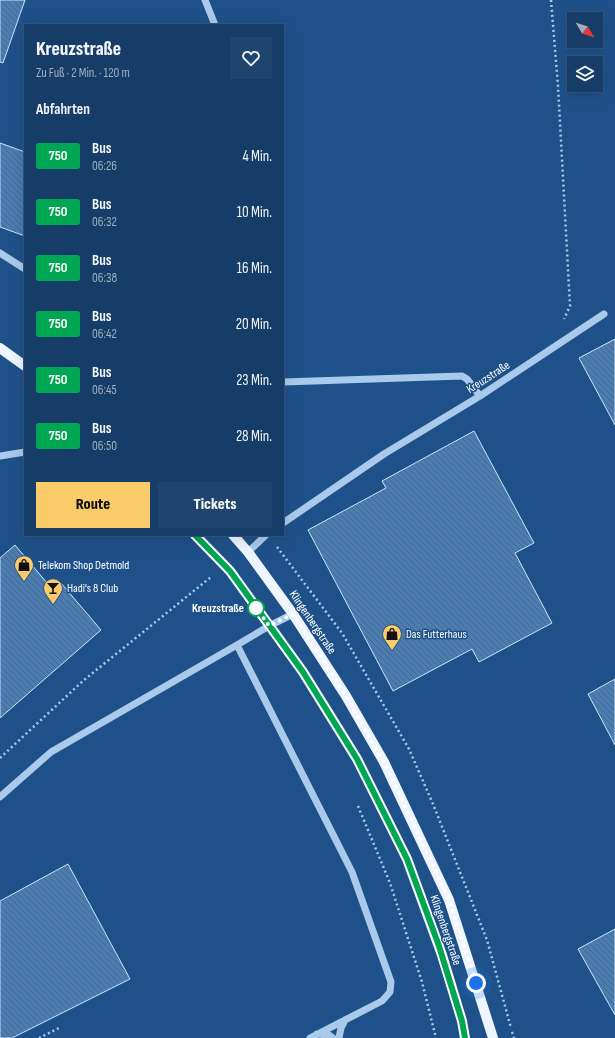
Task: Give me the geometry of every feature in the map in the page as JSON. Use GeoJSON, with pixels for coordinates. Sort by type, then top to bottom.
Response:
{"type":"FeatureCollection","features":[{"type":"Feature","properties":{"kind":"main road"},"geometry":{"type":"LineString","coordinates":[[0,348],[24,365]]}},
{"type":"Feature","properties":{"kind":"main road","name":"Klingenbergstraße"},"geometry":{"type":"LineString","coordinates":[[196,536],[230,571],[303,672],[357,759],[407,859],[442,955],[462,1021],[465,1038]]}},
{"type":"Feature","properties":{"kind":"main road","name":"Klingenbergstraße"},"geometry":{"type":"LineString","coordinates":[[234,536],[248,552],[293,614],[346,696],[384,762],[449,900],[493,1038]]}},
{"type":"Feature","properties":{"kind":"street"},"geometry":{"type":"LineString","coordinates":[[205,0],[215,24]]}},
{"type":"Feature","properties":{"kind":"street"},"geometry":{"type":"LineString","coordinates":[[0,253],[24,268]]}},
{"type":"Feature","properties":{"kind":"street","name":"Kreuzstraße"},"geometry":{"type":"LineString","coordinates":[[284,522],[384,454],[480,396],[604,314]]}},
{"type":"Feature","properties":{"kind":"street"},"geometry":{"type":"LineString","coordinates":[[284,382],[462,376],[467,379],[480,396]]}},
{"type":"Feature","properties":{"kind":"street"},"geometry":{"type":"LineString","coordinates":[[0,456],[24,452]]}},
{"type":"Feature","properties":{"kind":"street"},"geometry":{"type":"LineString","coordinates":[[248,552],[265,536]]}},
{"type":"Feature","properties":{"kind":"street"},"geometry":{"type":"LineString","coordinates":[[0,797],[51,752],[269,626],[293,614]]}},
{"type":"Feature","properties":{"kind":"street"},"geometry":{"type":"LineString","coordinates":[[237,645],[352,872],[391,982],[390,992],[382,1001],[310,1038]]}},
{"type":"Feature","properties":{"kind":"street"},"geometry":{"type":"LineString","coordinates":[[339,1038],[341,1028],[346,1019]]}},
{"type":"Feature","properties":{"kind":"street"},"geometry":{"type":"LineString","coordinates":[[317,1034],[330,1035],[333,1038]]}},
{"type":"Feature","properties":{"kind":"path"},"geometry":{"type":"LineString","coordinates":[[551,0],[558,86],[570,306],[564,320]]}},
{"type":"Feature","properties":{"kind":"path"},"geometry":{"type":"LineString","coordinates":[[0,758],[84,680],[217,573]]}},
{"type":"Feature","properties":{"kind":"path"},"geometry":{"type":"LineString","coordinates":[[211,577],[215,583]]}},
{"type":"Feature","properties":{"kind":"path"},"geometry":{"type":"LineString","coordinates":[[356,801],[390,883],[422,982],[436,1038]]}},
{"type":"Feature","properties":{"kind":"path"},"geometry":{"type":"LineString","coordinates":[[39,1038],[59,1028]]}},
{"type":"Feature","properties":{"kind":"building"},"geometry":{"type":"Polygon","coordinates":[[[0,0],[25,0],[3,63],[0,62],[0,0]]]}},
{"type":"Feature","properties":{"kind":"building"},"geometry":{"type":"Polygon","coordinates":[[[0,143],[24,152],[24,236],[0,227],[0,143]]]}},
{"type":"Feature","properties":{"kind":"building"},"geometry":{"type":"Polygon","coordinates":[[[615,339],[615,425],[579,358],[615,339]]]}},
{"type":"Feature","properties":{"kind":"building"},"geometry":{"type":"Polygon","coordinates":[[[474,431],[534,543],[515,553],[552,623],[479,662],[472,649],[393,691],[308,530],[386,488],[382,481],[474,431]]]}},
{"type":"Feature","properties":{"kind":"building"},"geometry":{"type":"Polygon","coordinates":[[[15,545],[53,590],[61,583],[101,630],[0,718],[0,558],[15,545]]]}},
{"type":"Feature","properties":{"kind":"building"},"geometry":{"type":"Polygon","coordinates":[[[615,679],[615,745],[588,694],[615,679]]]}},
{"type":"Feature","properties":{"kind":"building"},"geometry":{"type":"Polygon","coordinates":[[[68,864],[130,979],[12,1038],[0,1038],[0,901],[68,864]]]}},
{"type":"Feature","properties":{"kind":"building"},"geometry":{"type":"Polygon","coordinates":[[[615,929],[615,1015],[578,949],[615,929]]]}},
{"type":"Feature","properties":{"kind":"bus line","name":"750"},"geometry":{"type":"LineString","coordinates":[[196,536],[230,571],[303,672],[357,759],[407,859],[439,946],[462,1021],[465,1038]]}},
{"type":"Feature","properties":{"kind":"place","name":"Telekom Shop Detmold"},"geometry":{"type":"Point","coordinates":[24,582]}},
{"type":"Feature","properties":{"kind":"place","name":"Hadi's 8 Club"},"geometry":{"type":"Point","coordinates":[53,605]}},
{"type":"Feature","properties":{"kind":"place","name":"Kreuzstraße"},"geometry":{"type":"Point","coordinates":[256,608]}},
{"type":"Feature","properties":{"kind":"place","name":"Das Futterhaus"},"geometry":{"type":"Point","coordinates":[392,651]}},
{"type":"Feature","properties":{"kind":"route"},"geometry":{"type":"LineString","coordinates":[[256,608],[254,604],[269,626],[293,614],[346,696],[384,762],[449,900],[476,983]]}}]}
